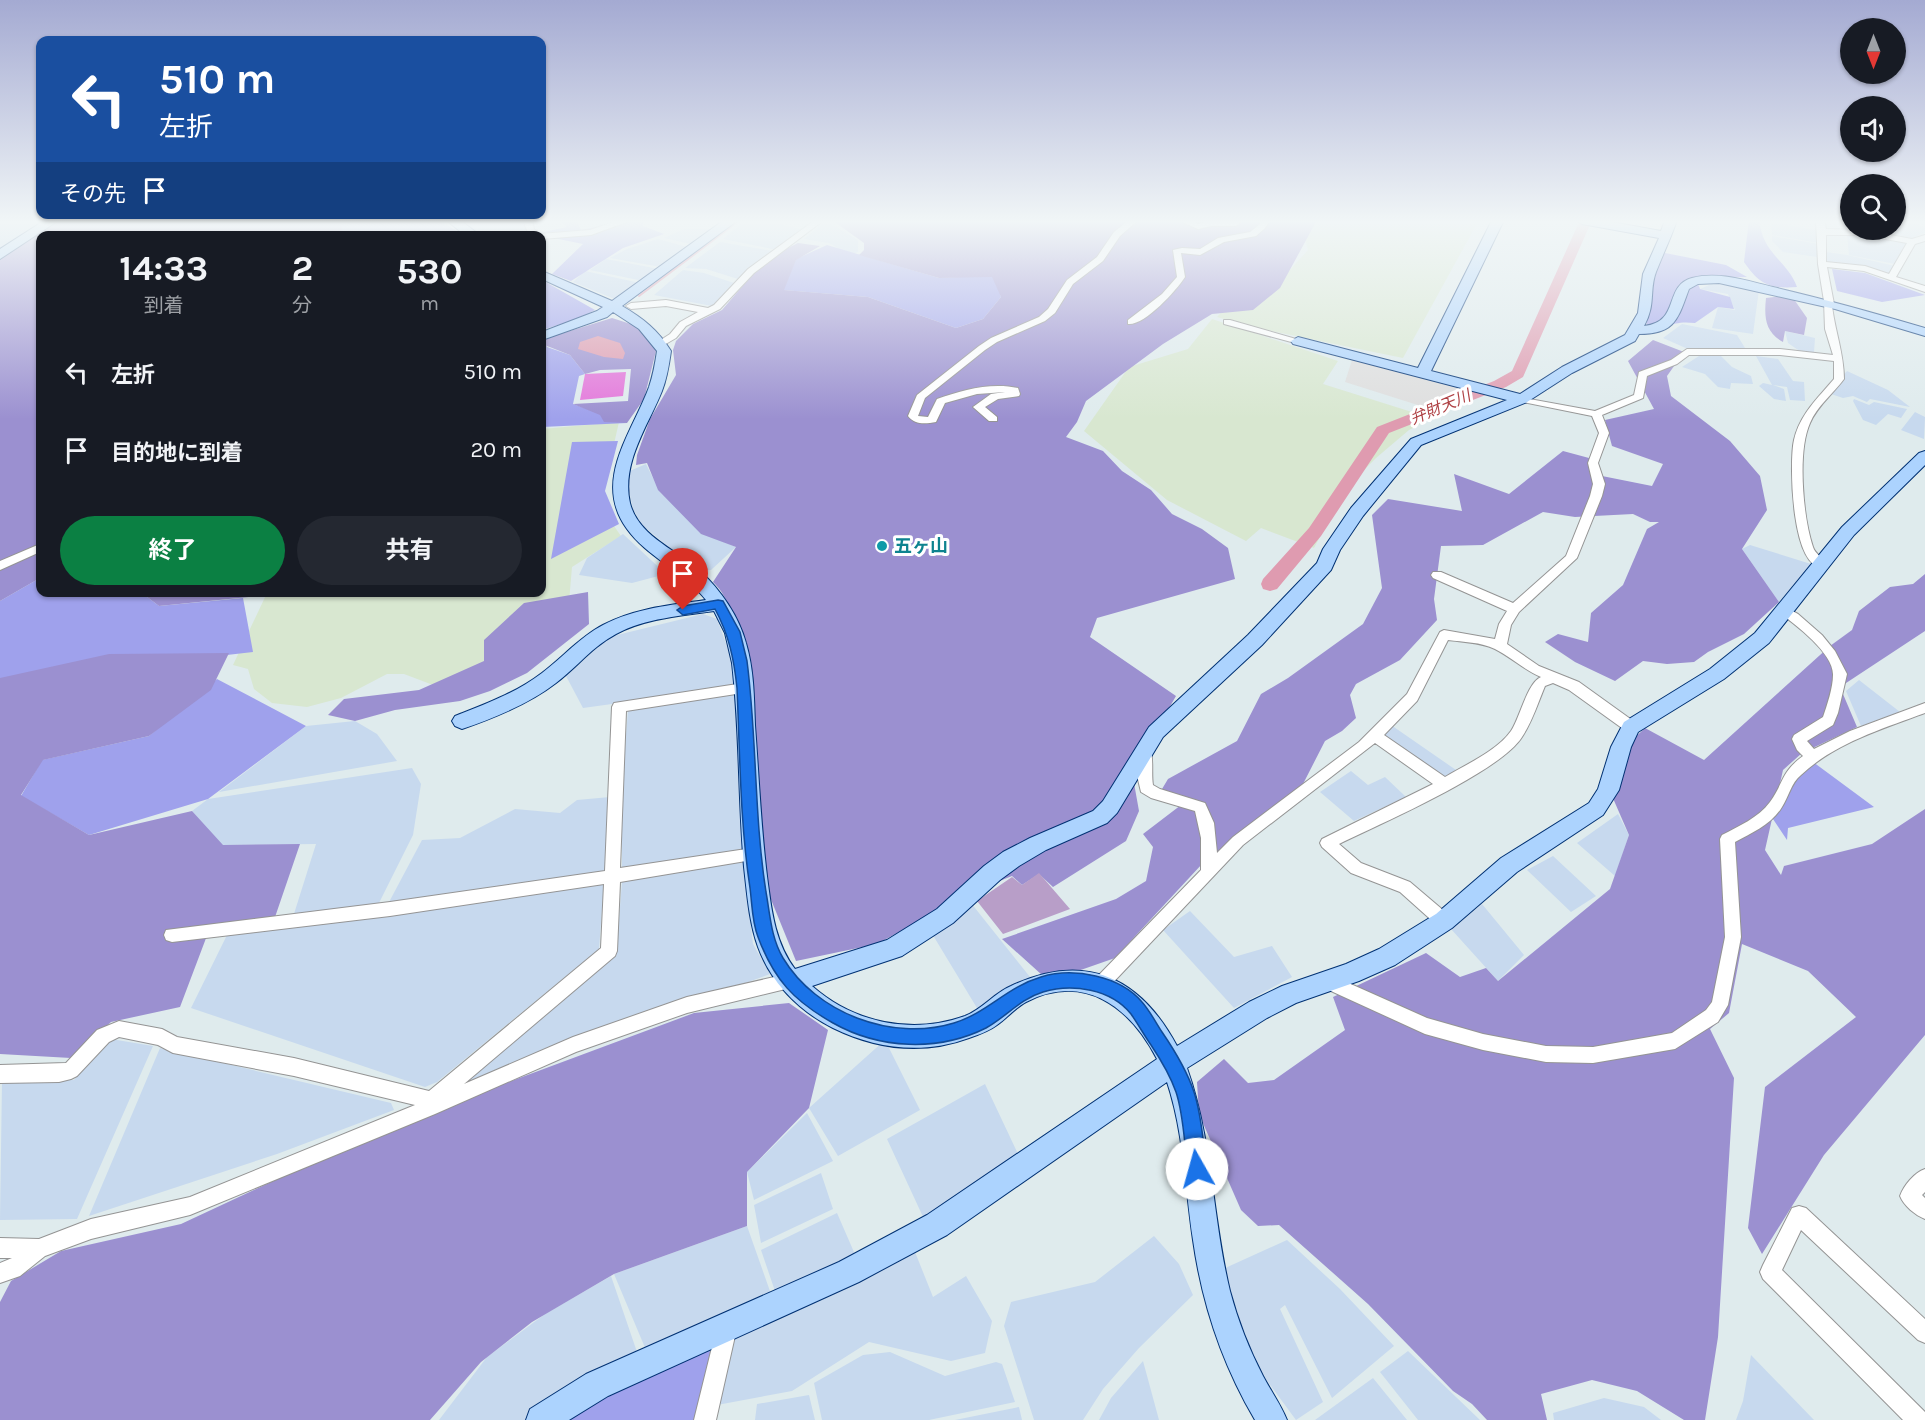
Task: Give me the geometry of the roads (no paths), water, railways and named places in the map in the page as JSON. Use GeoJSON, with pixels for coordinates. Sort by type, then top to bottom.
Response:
{"type":"FeatureCollection","features":[{"type":"Feature","properties":{"kind":"street"},"geometry":{"type":"LineString","coordinates":[[567,286],[642,324],[661,343],[664,362],[621,472],[621,501],[632,524],[643,536],[696,577],[718,604],[733,632],[741,661],[744,688],[753,854],[765,934],[777,963],[812,1002],[853,1026],[881,1034],[919,1036],[951,1032],[981,1021],[1015,996],[1043,984],[1077,980],[1100,985],[1119,993],[1136,1007],[1173,1063],[1186,1094],[1205,1233],[1223,1316],[1248,1380],[1272,1420]]}},
{"type":"Feature","properties":{"kind":"street"},"geometry":{"type":"LineString","coordinates":[[546,335],[571,327],[614,308],[643,286]]}},
{"type":"Feature","properties":{"kind":"street"},"geometry":{"type":"LineString","coordinates":[[661,343],[673,336],[683,324],[717,307],[737,286]]}},
{"type":"Feature","properties":{"kind":"street"},"geometry":{"type":"LineString","coordinates":[[993,419],[978,407],[994,396],[1015,394],[1014,390],[995,389],[951,397],[941,401],[932,420],[917,420],[913,416],[921,397],[982,348],[994,340],[1042,320],[1052,310],[1067,286]]}},
{"type":"Feature","properties":{"kind":"street"},"geometry":{"type":"LineString","coordinates":[[1131,322],[1175,286]]}},
{"type":"Feature","properties":{"kind":"street"},"geometry":{"type":"LineString","coordinates":[[1422,374],[1465,286]]}},
{"type":"Feature","properties":{"kind":"street"},"geometry":{"type":"LineString","coordinates":[[0,1273],[13,1269],[39,1249],[90,1229],[190,1206],[573,1045],[687,1005],[792,981],[894,950],[945,916],[992,873],[1011,859],[1038,844],[1100,817],[1110,807],[1156,732],[1255,640],[1326,566],[1332,549],[1357,512],[1416,442],[1622,343],[1636,330],[1645,313],[1648,286]]}},
{"type":"Feature","properties":{"kind":"street"},"geometry":{"type":"LineString","coordinates":[[1636,330],[1652,331],[1663,327],[1676,311],[1686,286]]}},
{"type":"Feature","properties":{"kind":"street"},"geometry":{"type":"LineString","coordinates":[[1753,286],[1828,304],[1925,332]]}},
{"type":"Feature","properties":{"kind":"street"},"geometry":{"type":"LineString","coordinates":[[1822,564],[1811,555],[1807,548],[1796,462],[1804,426],[1814,407],[1839,379],[1839,359],[1830,329],[1825,286]]}},
{"type":"Feature","properties":{"kind":"street"},"geometry":{"type":"LineString","coordinates":[[631,306],[666,303],[705,312]]}},
{"type":"Feature","properties":{"kind":"street"},"geometry":{"type":"LineString","coordinates":[[1227,322],[1513,397],[1596,414],[1639,396],[1642,374],[1674,362],[1687,352],[1780,352],[1839,359]]}},
{"type":"Feature","properties":{"kind":"street"},"geometry":{"type":"LineString","coordinates":[[1500,646],[1505,624],[1515,609],[1571,558],[1599,484],[1593,463],[1604,433],[1596,414]]}},
{"type":"Feature","properties":{"kind":"street"},"geometry":{"type":"LineString","coordinates":[[542,1420],[597,1385],[849,1272],[937,1225],[1173,1063],[1258,1010],[1290,994],[1387,957],[1444,921],[1509,865],[1596,809],[1605,800],[1619,749],[1631,727],[1717,674],[1762,638],[1848,531],[1925,456]]}},
{"type":"Feature","properties":{"kind":"street"},"geometry":{"type":"LineString","coordinates":[[0,566],[36,550]]}},
{"type":"Feature","properties":{"kind":"street"},"geometry":{"type":"LineString","coordinates":[[1437,575],[1515,609]]}},
{"type":"Feature","properties":{"kind":"street"},"geometry":{"type":"LineString","coordinates":[[462,721],[508,701],[549,679],[590,641],[612,627],[632,620],[718,604]]}},
{"type":"Feature","properties":{"kind":"street"},"geometry":{"type":"LineString","coordinates":[[1785,611],[1813,633],[1829,651],[1840,674],[1834,690],[1832,712],[1828,721],[1799,739],[1802,746],[1813,757]]}},
{"type":"Feature","properties":{"kind":"street"},"geometry":{"type":"LineString","coordinates":[[1100,985],[1238,841],[1364,746],[1412,697],[1444,635],[1486,641],[1500,646],[1534,669],[1574,686],[1631,727]]}},
{"type":"Feature","properties":{"kind":"street"},"geometry":{"type":"LineString","coordinates":[[1444,921],[1405,887],[1356,868],[1327,843],[1490,758],[1516,735],[1540,683],[1554,677]]}},
{"type":"Feature","properties":{"kind":"street"},"geometry":{"type":"LineString","coordinates":[[430,1104],[609,951],[619,707],[744,688]]}},
{"type":"Feature","properties":{"kind":"street"},"geometry":{"type":"LineString","coordinates":[[1326,981],[1425,1026],[1483,1042],[1546,1054],[1593,1055],[1675,1041],[1712,1016],[1720,1005],[1733,937],[1727,839],[1764,819],[1776,805],[1791,775],[1813,757],[1865,731],[1925,708]]}},
{"type":"Feature","properties":{"kind":"street"},"geometry":{"type":"LineString","coordinates":[[1374,735],[1444,784]]}},
{"type":"Feature","properties":{"kind":"street"},"geometry":{"type":"LineString","coordinates":[[1145,752],[1143,771],[1146,788],[1156,794],[1200,807],[1207,820],[1210,843],[1208,872]]}},
{"type":"Feature","properties":{"kind":"street"},"geometry":{"type":"LineString","coordinates":[[172,935],[281,924],[613,877],[753,854]]}},
{"type":"Feature","properties":{"kind":"street"},"geometry":{"type":"LineString","coordinates":[[0,1074],[59,1073],[71,1070],[103,1036],[119,1029],[162,1037],[173,1045],[294,1067],[430,1104]]}},
{"type":"Feature","properties":{"kind":"street"},"geometry":{"type":"LineString","coordinates":[[1925,1178],[1909,1196],[1925,1210]]}},
{"type":"Feature","properties":{"kind":"street"},"geometry":{"type":"LineString","coordinates":[[1918,1420],[1770,1272],[1799,1215],[1925,1333]]}},
{"type":"Feature","properties":{"kind":"street"},"geometry":{"type":"LineString","coordinates":[[0,1248],[39,1249]]}},
{"type":"Feature","properties":{"kind":"street"},"geometry":{"type":"LineString","coordinates":[[705,1420],[727,1327]]}},
{"type":"Feature","properties":{"kind":"waterway"},"geometry":{"type":"LineString","coordinates":[[639,296],[652,286]]}},
{"type":"Feature","properties":{"kind":"waterway","name":"弁財天川"},"geometry":{"type":"LineString","coordinates":[[1270,584],[1315,532],[1383,430],[1500,384],[1518,374],[1557,286]]}},
{"type":"Feature","properties":{"kind":"place","name":"五ヶ山"},"geometry":{"type":"Point","coordinates":[882,546]}}]}
